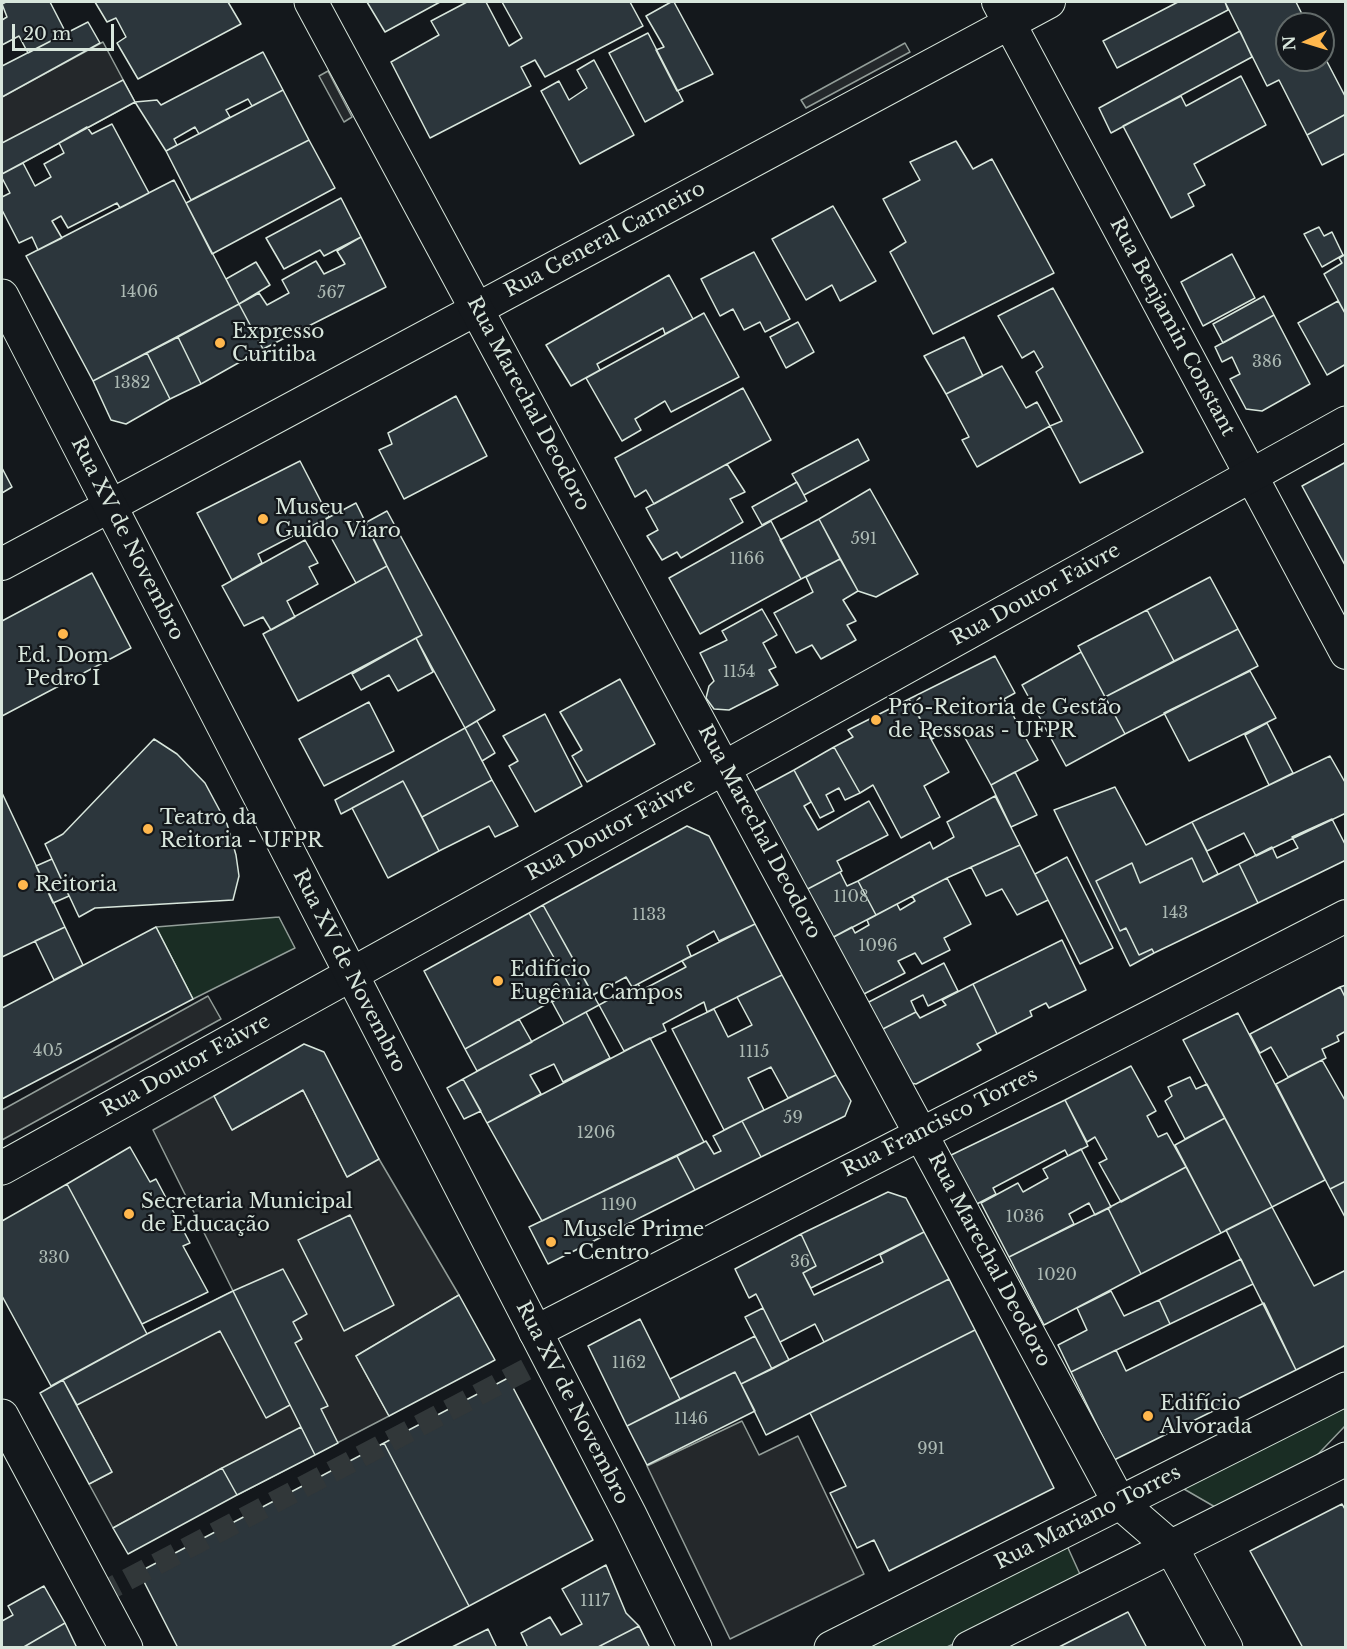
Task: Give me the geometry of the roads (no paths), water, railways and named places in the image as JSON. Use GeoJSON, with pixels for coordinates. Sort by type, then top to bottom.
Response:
{"type":"FeatureCollection","features":[{"type":"Feature","properties":{"kind":"street","name":"Rua Marechal Deodoro"},"geometry":{"type":"LineString","coordinates":[[311,2],[1119,1502],[1171,1547],[1226,1647]]}},
{"type":"Feature","properties":{"kind":"street","name":"Rua General Carneiro"},"geometry":{"type":"LineString","coordinates":[[2,564],[477,309],[1004,12],[1049,2]]}},
{"type":"Feature","properties":{"kind":"street","name":"Rua Benjamin Constant"},"geometry":{"type":"LineString","coordinates":[[1004,12],[1346,653]]}},
{"type":"Feature","properties":{"kind":"street","name":"Rua XV de Novembro"},"geometry":{"type":"LineString","coordinates":[[2,296],[630,1515],[695,1647]]}},
{"type":"Feature","properties":{"kind":"street","name":"Rua Doutor Faivre"},"geometry":{"type":"LineString","coordinates":[[2,1168],[1346,423]]}},
{"type":"Feature","properties":{"kind":"street","name":"Rua Francisco Torres"},"geometry":{"type":"LineString","coordinates":[[535,1332],[1346,916]]}},
{"type":"Feature","properties":{"kind":"street","name":"Rua Mariano Torres"},"geometry":{"type":"LineString","coordinates":[[831,1647],[1346,1389]]}},
{"type":"Feature","properties":{"kind":"street"},"geometry":{"type":"LineString","coordinates":[[2,1416],[126,1647]]}},
{"type":"Feature","properties":{"kind":"street"},"geometry":{"type":"LineString","coordinates":[[1304,1479],[1346,1437]]}},
{"type":"Feature","properties":{"kind":"street"},"geometry":{"type":"LineString","coordinates":[[969,1647],[1346,1459]]}},
{"type":"Feature","properties":{"kind":"tunnel"},"geometry":{"type":"LineString","coordinates":[[98,1595],[548,1358]]}},
{"type":"Feature","properties":{"kind":"place","name":"Expresso Curitiba"},"geometry":{"type":"Point","coordinates":[220,343]}},
{"type":"Feature","properties":{"kind":"place","name":"Museu Guido Viaro"},"geometry":{"type":"Point","coordinates":[263,519]}},
{"type":"Feature","properties":{"kind":"place","name":"Ed. Dom Pedro I"},"geometry":{"type":"Point","coordinates":[63,634]}},
{"type":"Feature","properties":{"kind":"place","name":"Pró-Reitoria de Gestão de Pessoas - UFPR"},"geometry":{"type":"Point","coordinates":[876,720]}},
{"type":"Feature","properties":{"kind":"place","name":"Teatro da Reitoria - UFPR"},"geometry":{"type":"Point","coordinates":[148,829]}},
{"type":"Feature","properties":{"kind":"place","name":"Reitoria"},"geometry":{"type":"Point","coordinates":[23,885]}},
{"type":"Feature","properties":{"kind":"place","name":"Edifício Eugênia Campos"},"geometry":{"type":"Point","coordinates":[498,981]}},
{"type":"Feature","properties":{"kind":"place","name":"Secretaria Municipal de Educação"},"geometry":{"type":"Point","coordinates":[129,1214]}},
{"type":"Feature","properties":{"kind":"place","name":"Muscle Prime - Centro"},"geometry":{"type":"Point","coordinates":[551,1242]}},
{"type":"Feature","properties":{"kind":"place","name":"Edifício Alvorada"},"geometry":{"type":"Point","coordinates":[1148,1416]}}]}
